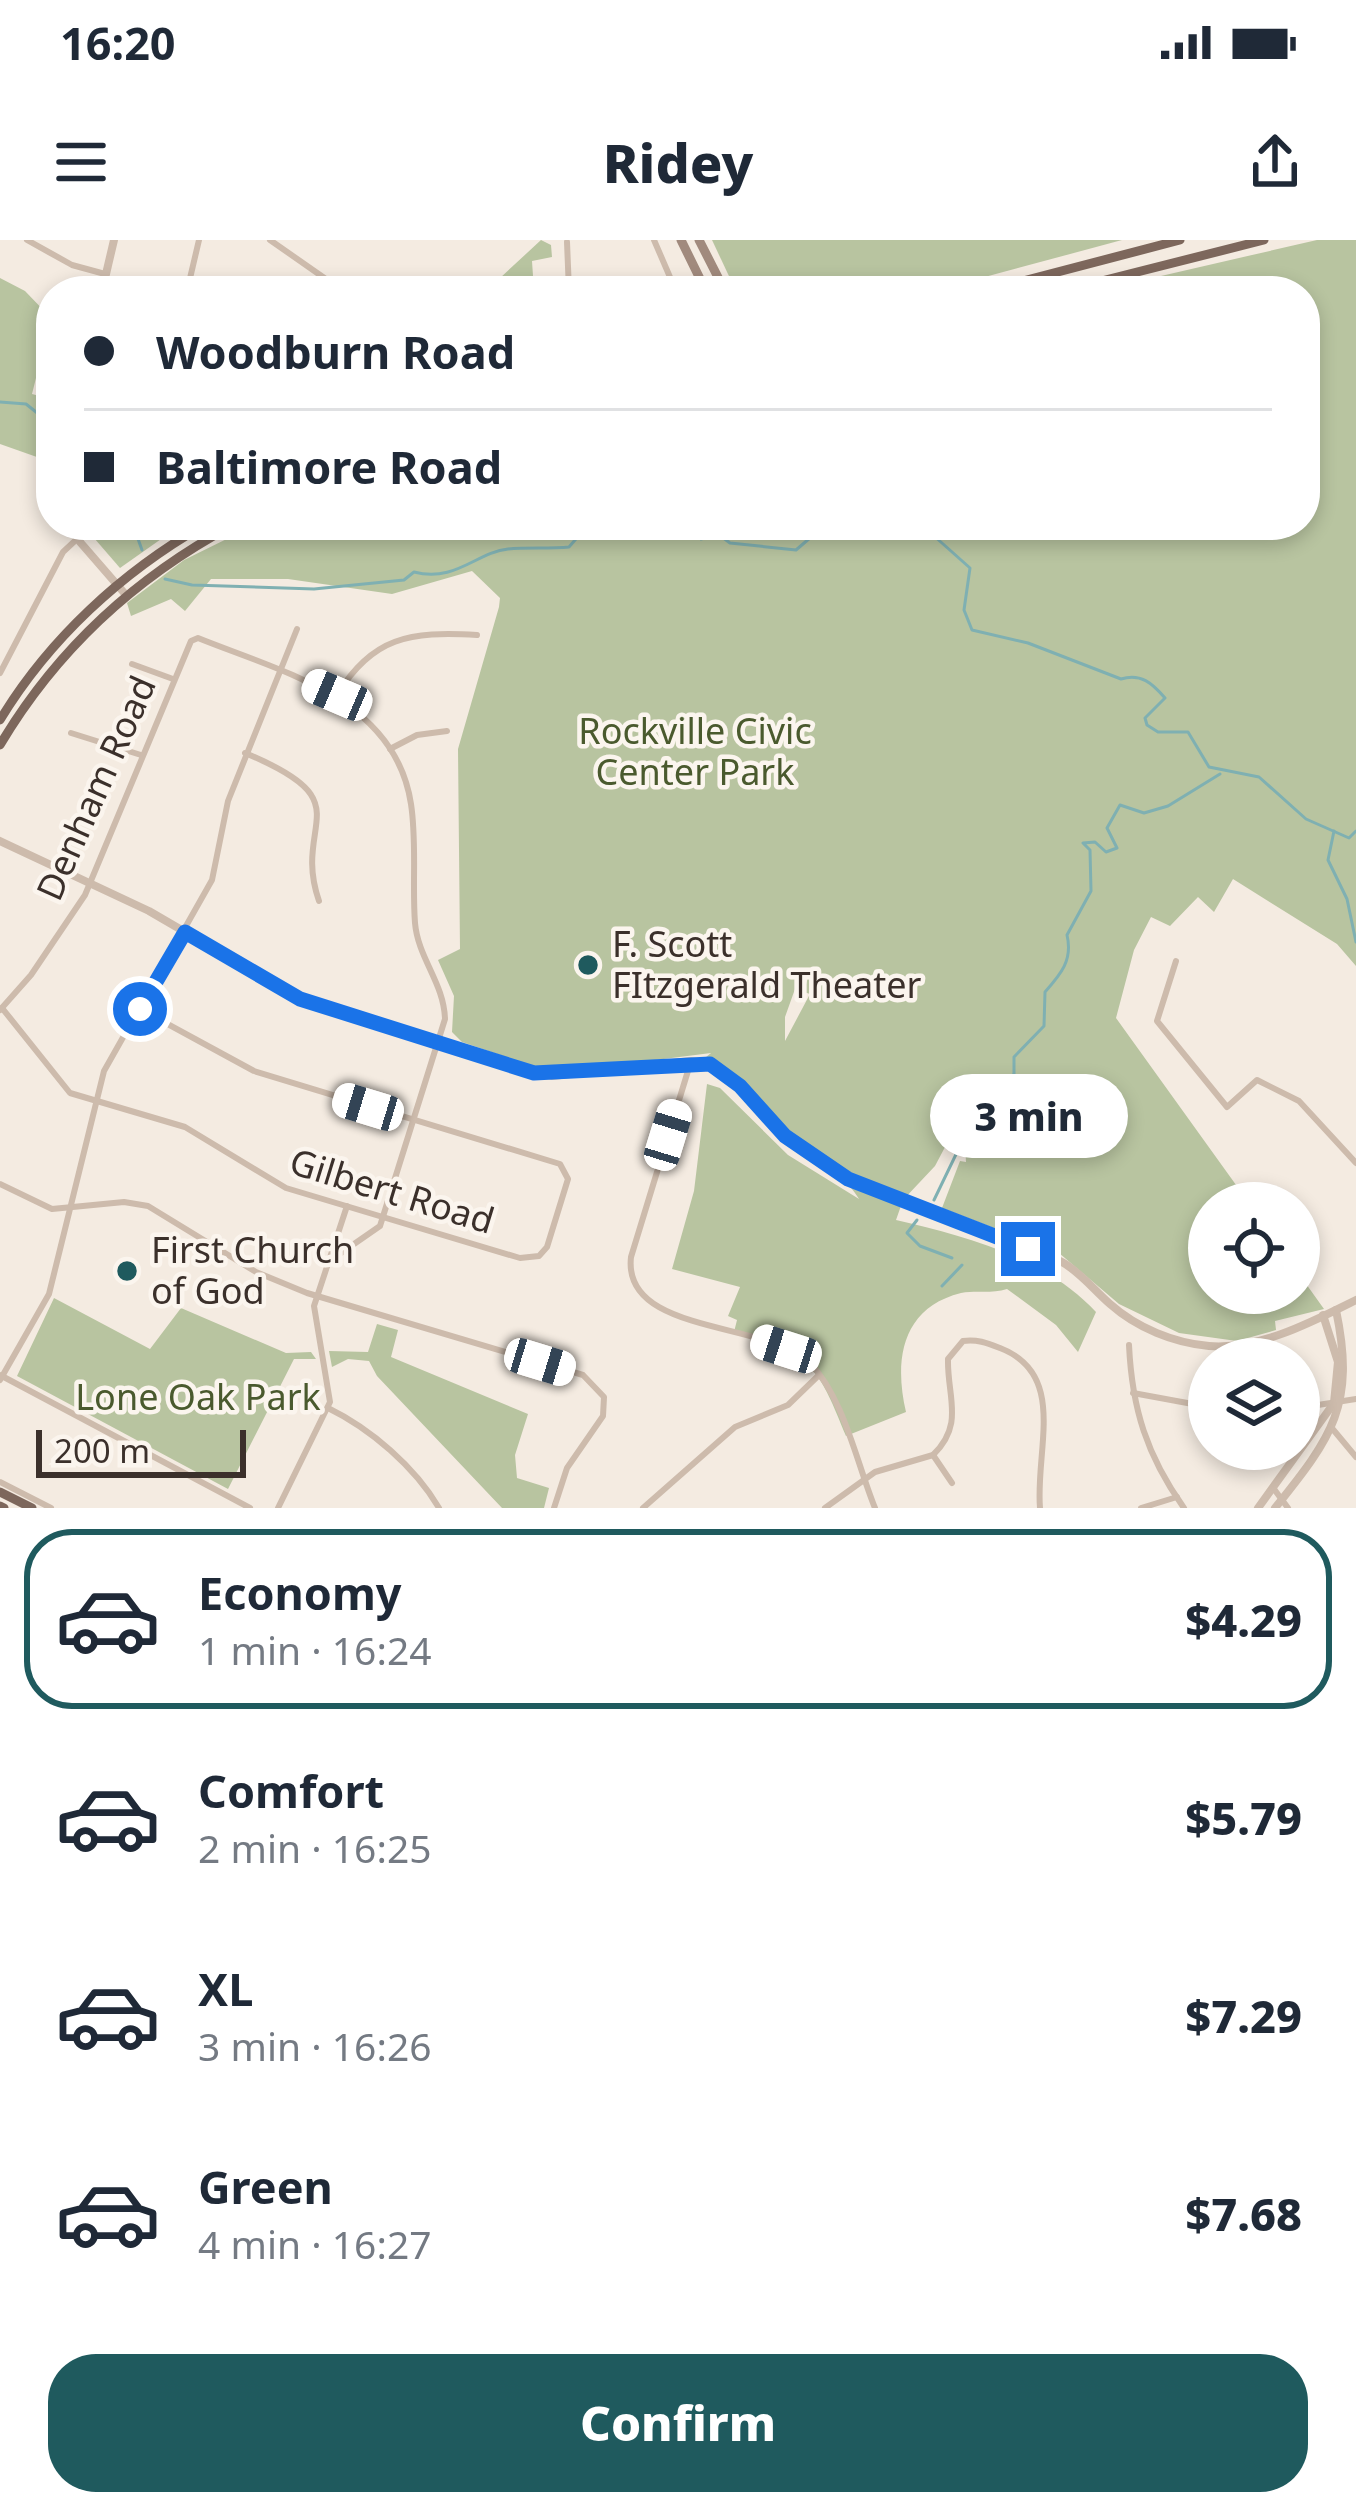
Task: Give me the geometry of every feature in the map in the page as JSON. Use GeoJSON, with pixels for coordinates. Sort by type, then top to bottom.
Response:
{"type":"FeatureCollection","features":[{"type":"Feature","properties":{"kind":"main road"},"geometry":{"type":"LineString","coordinates":[[681,240],[699,276]]}},
{"type":"Feature","properties":{"kind":"main road"},"geometry":{"type":"LineString","coordinates":[[699,240],[717,276]]}},
{"type":"Feature","properties":{"kind":"main road"},"geometry":{"type":"LineString","coordinates":[[1042,276],[1180,240]]}},
{"type":"Feature","properties":{"kind":"main road"},"geometry":{"type":"LineString","coordinates":[[1121,276],[1264,240]]}},
{"type":"Feature","properties":{"kind":"main road"},"geometry":{"type":"LineString","coordinates":[[0,720],[30,675],[118,584],[182,540]]}},
{"type":"Feature","properties":{"kind":"main road"},"geometry":{"type":"LineString","coordinates":[[0,745],[87,629],[126,595],[205,540]]}},
{"type":"Feature","properties":{"kind":"main road"},"geometry":{"type":"LineString","coordinates":[[0,1492],[32,1508]]}},
{"type":"Feature","properties":{"kind":"street"},"geometry":{"type":"LineString","coordinates":[[27,240],[72,265],[106,274],[114,240]]}},
{"type":"Feature","properties":{"kind":"street"},"geometry":{"type":"LineString","coordinates":[[191,276],[199,240]]}},
{"type":"Feature","properties":{"kind":"street"},"geometry":{"type":"LineString","coordinates":[[270,240],[322,276]]}},
{"type":"Feature","properties":{"kind":"street"},"geometry":{"type":"LineString","coordinates":[[654,240],[670,276]]}},
{"type":"Feature","properties":{"kind":"street"},"geometry":{"type":"LineString","coordinates":[[567,242],[568,276]]}},
{"type":"Feature","properties":{"kind":"street"},"geometry":{"type":"LineString","coordinates":[[0,673],[63,552],[76,540]]}},
{"type":"Feature","properties":{"kind":"street"},"geometry":{"type":"LineString","coordinates":[[80,540],[126,595]]}},
{"type":"Feature","properties":{"kind":"street"},"geometry":{"type":"LineString","coordinates":[[250,1508],[1,1377],[49,1294],[104,1071],[212,880],[228,801],[297,628]]}},
{"type":"Feature","properties":{"kind":"street"},"geometry":{"type":"LineString","coordinates":[[337,695],[357,662],[380,645],[477,635]]}},
{"type":"Feature","properties":{"kind":"street","name":"Denham Road"},"geometry":{"type":"LineString","coordinates":[[1,1009],[32,975],[90,881],[191,641],[198,638],[280,670]]}},
{"type":"Feature","properties":{"kind":"street"},"geometry":{"type":"LineString","coordinates":[[132,664],[172,680]]}},
{"type":"Feature","properties":{"kind":"street"},"geometry":{"type":"LineString","coordinates":[[280,670],[337,695],[367,718],[390,749],[412,806],[416,934],[445,1003],[384,1217],[370,1237],[332,1261]]}},
{"type":"Feature","properties":{"kind":"street"},"geometry":{"type":"LineString","coordinates":[[390,749],[417,734],[447,731]]}},
{"type":"Feature","properties":{"kind":"street"},"geometry":{"type":"LineString","coordinates":[[70,733],[142,755]]}},
{"type":"Feature","properties":{"kind":"street"},"geometry":{"type":"LineString","coordinates":[[245,753],[296,777],[315,803],[320,821],[312,873],[319,901]]}},
{"type":"Feature","properties":{"kind":"street"},"geometry":{"type":"LineString","coordinates":[[0,841],[90,881],[300,999],[552,1076],[691,1061],[725,1073],[785,1136],[848,1179],[1061,1262],[1114,1308],[1158,1333],[1231,1346],[1356,1300]]}},
{"type":"Feature","properties":{"kind":"street"},"geometry":{"type":"LineString","coordinates":[[1175,961],[1157,1021],[1227,1108],[1257,1080],[1285,1090],[1356,1163]]}},
{"type":"Feature","properties":{"kind":"street","name":"Gilbert Road"},"geometry":{"type":"LineString","coordinates":[[1,1009],[63,1090],[185,1127],[268,1181],[520,1258],[539,1256],[548,1247],[568,1172],[560,1164],[414,1121]]}},
{"type":"Feature","properties":{"kind":"street"},"geometry":{"type":"LineString","coordinates":[[140,1009],[254,1071],[414,1121]]}},
{"type":"Feature","properties":{"kind":"street"},"geometry":{"type":"LineString","coordinates":[[691,1061],[631,1257],[632,1280],[652,1305],[792,1351],[819,1375],[875,1508]]}},
{"type":"Feature","properties":{"kind":"street"},"geometry":{"type":"LineString","coordinates":[[0,1184],[43,1208],[148,1206],[256,1272],[318,1296],[594,1382],[604,1396],[603,1416],[567,1468],[554,1508]]}},
{"type":"Feature","properties":{"kind":"street"},"geometry":{"type":"LineString","coordinates":[[278,1508],[328,1408],[314,1306],[347,1206]]}},
{"type":"Feature","properties":{"kind":"street"},"geometry":{"type":"LineString","coordinates":[[1274,1489],[1282,1505],[1336,1432],[1353,1400],[1352,1357],[1336,1310]]}},
{"type":"Feature","properties":{"kind":"street"},"geometry":{"type":"LineString","coordinates":[[1258,1508],[1334,1403],[1338,1362],[1323,1315]]}},
{"type":"Feature","properties":{"kind":"street"},"geometry":{"type":"LineString","coordinates":[[825,1508],[863,1478],[933,1455],[953,1427],[947,1370],[954,1347],[977,1339],[1018,1355],[1043,1386],[1040,1508]]}},
{"type":"Feature","properties":{"kind":"street"},"geometry":{"type":"LineString","coordinates":[[1129,1345],[1132,1393],[1146,1446],[1184,1508]]}},
{"type":"Feature","properties":{"kind":"street"},"geometry":{"type":"LineString","coordinates":[[645,1508],[735,1427],[788,1405],[819,1375]]}},
{"type":"Feature","properties":{"kind":"street"},"geometry":{"type":"LineString","coordinates":[[1132,1393],[1188,1404]]}},
{"type":"Feature","properties":{"kind":"street"},"geometry":{"type":"LineString","coordinates":[[1320,1405],[1353,1400]]}},
{"type":"Feature","properties":{"kind":"street"},"geometry":{"type":"LineString","coordinates":[[328,1408],[366,1430],[421,1482],[439,1508]]}},
{"type":"Feature","properties":{"kind":"street"},"geometry":{"type":"LineString","coordinates":[[1325,1419],[1356,1457]]}},
{"type":"Feature","properties":{"kind":"street"},"geometry":{"type":"LineString","coordinates":[[933,1455],[952,1483]]}},
{"type":"Feature","properties":{"kind":"street"},"geometry":{"type":"LineString","coordinates":[[0,1482],[50,1508]]}},
{"type":"Feature","properties":{"kind":"street"},"geometry":{"type":"LineString","coordinates":[[1142,1508],[1177,1498]]}},
{"type":"Feature","properties":{"kind":"green space"},"geometry":{"type":"Polygon","coordinates":[[[541,240],[551,245],[552,257],[532,261],[533,276],[502,276],[541,240]]]}},
{"type":"Feature","properties":{"kind":"green space"},"geometry":{"type":"Polygon","coordinates":[[[712,240],[1122,240],[989,276],[729,276],[712,240]]]}},
{"type":"Feature","properties":{"kind":"green space","name":"Rockville Civic Center Park"},"geometry":{"type":"Polygon","coordinates":[[[1317,240],[1356,240],[1356,966],[1337,944],[1233,879],[1214,912],[1198,897],[1170,926],[1151,917],[1134,950],[1116,1018],[1234,1182],[1188,1182],[1188,1314],[1304,1314],[1275,1321],[1276,1330],[1248,1338],[1179,1333],[1119,1304],[1059,1253],[942,1208],[960,1161],[966,1162],[963,1113],[935,1166],[903,1200],[896,1220],[1003,1251],[1053,1277],[1096,1312],[1078,1352],[1056,1325],[1007,1289],[961,1293],[941,1300],[925,1311],[906,1339],[901,1374],[906,1412],[846,1436],[827,1391],[807,1365],[779,1348],[734,1332],[737,1320],[728,1316],[740,1287],[672,1269],[694,1191],[707,1084],[720,1088],[788,1155],[859,1199],[849,1185],[700,1062],[711,1053],[553,1073],[462,1042],[452,1032],[454,996],[438,960],[460,949],[458,749],[500,598],[472,571],[392,594],[288,579],[211,579],[185,611],[171,599],[131,616],[127,603],[184,560],[225,540],[1320,540],[1320,276],[1161,276],[1317,240]],[[800,975],[785,1017],[785,1041],[810,994],[804,992],[808,977],[800,975]]]}},
{"type":"Feature","properties":{"kind":"green space"},"geometry":{"type":"Polygon","coordinates":[[[0,278],[36,302],[32,394],[36,395],[36,457],[0,444],[0,278]]]}},
{"type":"Feature","properties":{"kind":"green space"},"geometry":{"type":"Polygon","coordinates":[[[96,540],[160,540],[120,568],[96,540]]]}},
{"type":"Feature","properties":{"kind":"green space","name":"Lone Oak Park"},"geometry":{"type":"Polygon","coordinates":[[[54,1298],[150,1349],[181,1308],[286,1353],[311,1352],[316,1359],[294,1359],[228,1489],[17,1376],[54,1298]]]}},
{"type":"Feature","properties":{"kind":"green space"},"geometry":{"type":"Polygon","coordinates":[[[377,1324],[398,1330],[391,1357],[528,1414],[515,1455],[517,1478],[549,1488],[544,1508],[502,1508],[377,1376],[369,1361],[348,1359],[332,1367],[329,1351],[368,1352],[377,1324]]]}},
{"type":"Feature","properties":{"kind":"waterway"},"geometry":{"type":"LineString","coordinates":[[0,402],[26,404],[36,412]]}},
{"type":"Feature","properties":{"kind":"waterway"},"geometry":{"type":"LineString","coordinates":[[138,540],[142,550]]}},
{"type":"Feature","properties":{"kind":"waterway"},"geometry":{"type":"LineString","coordinates":[[165,579],[192,585],[314,589],[404,580],[414,572],[442,573],[497,551],[569,547],[575,540]]}},
{"type":"Feature","properties":{"kind":"waterway"},"geometry":{"type":"LineString","coordinates":[[726,540],[796,550],[808,540]]}},
{"type":"Feature","properties":{"kind":"waterway"},"geometry":{"type":"LineString","coordinates":[[939,540],[970,568],[964,610],[972,630],[1028,643],[1121,679],[1146,681],[1165,698],[1145,718],[1147,725],[1158,732],[1188,732],[1209,767],[1259,777],[1306,819],[1349,838],[1356,831]]}},
{"type":"Feature","properties":{"kind":"waterway"},"geometry":{"type":"LineString","coordinates":[[934,1200],[974,1117],[1014,1074],[1014,1057],[1044,1026],[1045,992],[1064,966],[1067,935],[1091,891],[1090,850],[1083,843],[1095,842],[1106,852],[1117,848],[1107,828],[1120,805],[1144,813],[1168,806],[1220,774]]}},
{"type":"Feature","properties":{"kind":"waterway"},"geometry":{"type":"LineString","coordinates":[[1334,831],[1328,860],[1347,899],[1356,942]]}},
{"type":"Feature","properties":{"kind":"waterway"},"geometry":{"type":"LineString","coordinates":[[917,1220],[907,1233],[920,1246],[952,1258]]}},
{"type":"Feature","properties":{"kind":"waterway"},"geometry":{"type":"LineString","coordinates":[[942,1286],[962,1265]]}},
{"type":"Feature","properties":{"kind":"place","name":"F. Scott FItzgerald Theater"},"geometry":{"type":"Point","coordinates":[588,965]}},
{"type":"Feature","properties":{"kind":"place","name":"First Church of God"},"geometry":{"type":"Point","coordinates":[127,1271]}},
{"type":"Feature","properties":{"kind":"route"},"geometry":{"type":"LineString","coordinates":[[140,1009],[185,932],[300,999],[534,1073],[582,1075],[691,1061],[710,1064],[740,1086],[785,1136],[848,1179],[1028,1249]]}}]}
